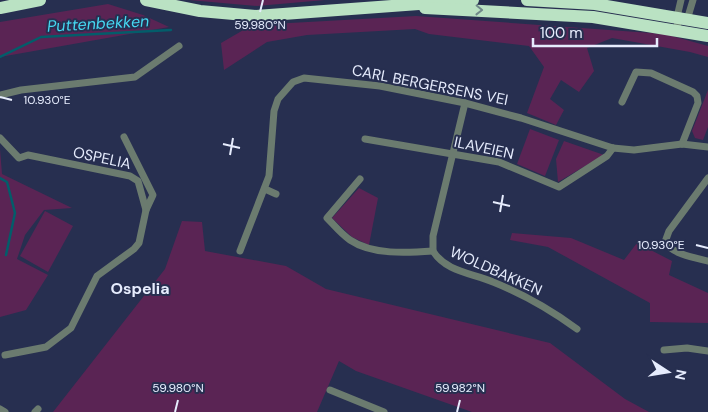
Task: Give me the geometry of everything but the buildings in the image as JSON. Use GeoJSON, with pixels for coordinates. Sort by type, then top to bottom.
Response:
{"type":"FeatureCollection","features":[{"type":"Feature","properties":{"kind":"highway"},"geometry":{"type":"LineString","coordinates":[[0,8],[40,0]]}},
{"type":"Feature","properties":{"kind":"highway"},"geometry":{"type":"LineString","coordinates":[[146,0],[200,11],[245,16],[413,6],[442,1],[473,0]]}},
{"type":"Feature","properties":{"kind":"highway"},"geometry":{"type":"LineString","coordinates":[[527,0],[595,4],[681,22],[708,36]]}},
{"type":"Feature","properties":{"kind":"highway"},"geometry":{"type":"LineString","coordinates":[[413,6],[442,10],[576,15],[708,23]]}},
{"type":"Feature","properties":{"kind":"street"},"geometry":{"type":"LineString","coordinates":[[681,0],[681,22]]}},
{"type":"Feature","properties":{"kind":"street"},"geometry":{"type":"LineString","coordinates":[[681,22],[693,0]]}},
{"type":"Feature","properties":{"kind":"street"},"geometry":{"type":"LineString","coordinates":[[0,95],[21,90],[135,77],[179,46]]}},
{"type":"Feature","properties":{"kind":"street"},"geometry":{"type":"LineString","coordinates":[[622,102],[636,72],[651,73],[692,92],[697,96],[698,103],[682,144]]}},
{"type":"Feature","properties":{"kind":"street","name":"CARL BERGERSENS VEI"},"geometry":{"type":"LineString","coordinates":[[240,251],[265,189],[272,163],[274,111],[278,99],[293,82],[313,78],[380,86],[465,103],[521,118],[613,148],[634,150],[682,144],[708,147]]}},
{"type":"Feature","properties":{"kind":"street","name":"WOLDBAKKEN"},"geometry":{"type":"LineString","coordinates":[[465,103],[433,236],[433,251],[443,264],[492,282],[534,301],[577,329]]}},
{"type":"Feature","properties":{"kind":"street"},"geometry":{"type":"LineString","coordinates":[[124,137],[152,195],[146,210]]}},
{"type":"Feature","properties":{"kind":"street","name":"OSPELIA"},"geometry":{"type":"LineString","coordinates":[[0,138],[18,158],[28,155],[130,176],[138,181],[146,210],[139,243],[134,249],[98,276],[71,328],[46,348],[5,355]]}},
{"type":"Feature","properties":{"kind":"street","name":"ILAVEIEN"},"geometry":{"type":"LineString","coordinates":[[365,139],[451,156],[499,162],[559,187],[607,156],[613,148]]}},
{"type":"Feature","properties":{"kind":"street"},"geometry":{"type":"LineString","coordinates":[[708,178],[669,231],[665,242],[668,247],[679,252],[708,261]]}},
{"type":"Feature","properties":{"kind":"street","name":"WOLDBAKKEN"},"geometry":{"type":"LineString","coordinates":[[360,179],[327,218],[348,239],[358,245],[407,253],[433,251]]}},
{"type":"Feature","properties":{"kind":"street"},"geometry":{"type":"LineString","coordinates":[[265,189],[276,194]]}},
{"type":"Feature","properties":{"kind":"street"},"geometry":{"type":"LineString","coordinates":[[664,350],[687,348],[708,351]]}},
{"type":"Feature","properties":{"kind":"street"},"geometry":{"type":"LineString","coordinates":[[330,390],[384,412]]}},
{"type":"Feature","properties":{"kind":"street"},"geometry":{"type":"LineString","coordinates":[[0,409],[5,412]]}},
{"type":"Feature","properties":{"kind":"shaded area"},"geometry":{"type":"Polygon","coordinates":[[[189,0],[325,0],[257,6],[189,0]]]}},
{"type":"Feature","properties":{"kind":"shaded area"},"geometry":{"type":"Polygon","coordinates":[[[108,4],[143,15],[169,27],[0,57],[0,22],[108,4]]]}},
{"type":"Feature","properties":{"kind":"shaded area"},"geometry":{"type":"Polygon","coordinates":[[[416,16],[665,34],[708,46],[708,57],[612,38],[587,48],[594,71],[579,92],[561,80],[550,99],[564,110],[556,125],[527,113],[544,67],[529,46],[429,34],[415,29],[307,35],[267,42],[224,70],[221,43],[252,25],[416,16]]]}},
{"type":"Feature","properties":{"kind":"shaded area"},"geometry":{"type":"Polygon","coordinates":[[[708,90],[708,127],[703,140],[695,138],[692,131],[708,90]]]}},
{"type":"Feature","properties":{"kind":"shaded area"},"geometry":{"type":"Polygon","coordinates":[[[530,129],[559,140],[545,176],[517,164],[530,129]]]}},
{"type":"Feature","properties":{"kind":"shaded area"},"geometry":{"type":"Polygon","coordinates":[[[564,141],[604,155],[558,182],[556,159],[564,141]]]}},
{"type":"Feature","properties":{"kind":"shaded area"},"geometry":{"type":"Polygon","coordinates":[[[0,149],[2,174],[72,208],[44,210],[25,235],[17,259],[48,275],[26,310],[0,317],[0,149]]]}},
{"type":"Feature","properties":{"kind":"shaded area"},"geometry":{"type":"Polygon","coordinates":[[[359,188],[378,198],[369,245],[352,237],[332,218],[359,188]]]}},
{"type":"Feature","properties":{"kind":"shaded area"},"geometry":{"type":"Polygon","coordinates":[[[45,211],[73,226],[48,272],[20,256],[45,211]]]}},
{"type":"Feature","properties":{"kind":"shaded area"},"geometry":{"type":"Polygon","coordinates":[[[182,221],[202,222],[205,251],[286,266],[326,289],[550,343],[625,399],[649,412],[472,412],[356,371],[339,361],[317,412],[53,412],[165,269],[182,221]]]}},
{"type":"Feature","properties":{"kind":"shaded area"},"geometry":{"type":"Polygon","coordinates":[[[512,233],[571,238],[624,260],[637,243],[672,261],[669,275],[708,293],[708,323],[650,322],[650,303],[548,247],[510,240],[512,233]]]}},
{"type":"Feature","properties":{"kind":"waterway","name":"Puttenbekken"},"geometry":{"type":"LineString","coordinates":[[0,57],[41,37],[171,30]]}},
{"type":"Feature","properties":{"kind":"waterway"},"geometry":{"type":"LineString","coordinates":[[0,178],[7,182],[15,213],[6,255]]}},
{"type":"Feature","properties":{"kind":"district","name":"Ospelia"},"geometry":{"type":"Point","coordinates":[140,288]}}]}
